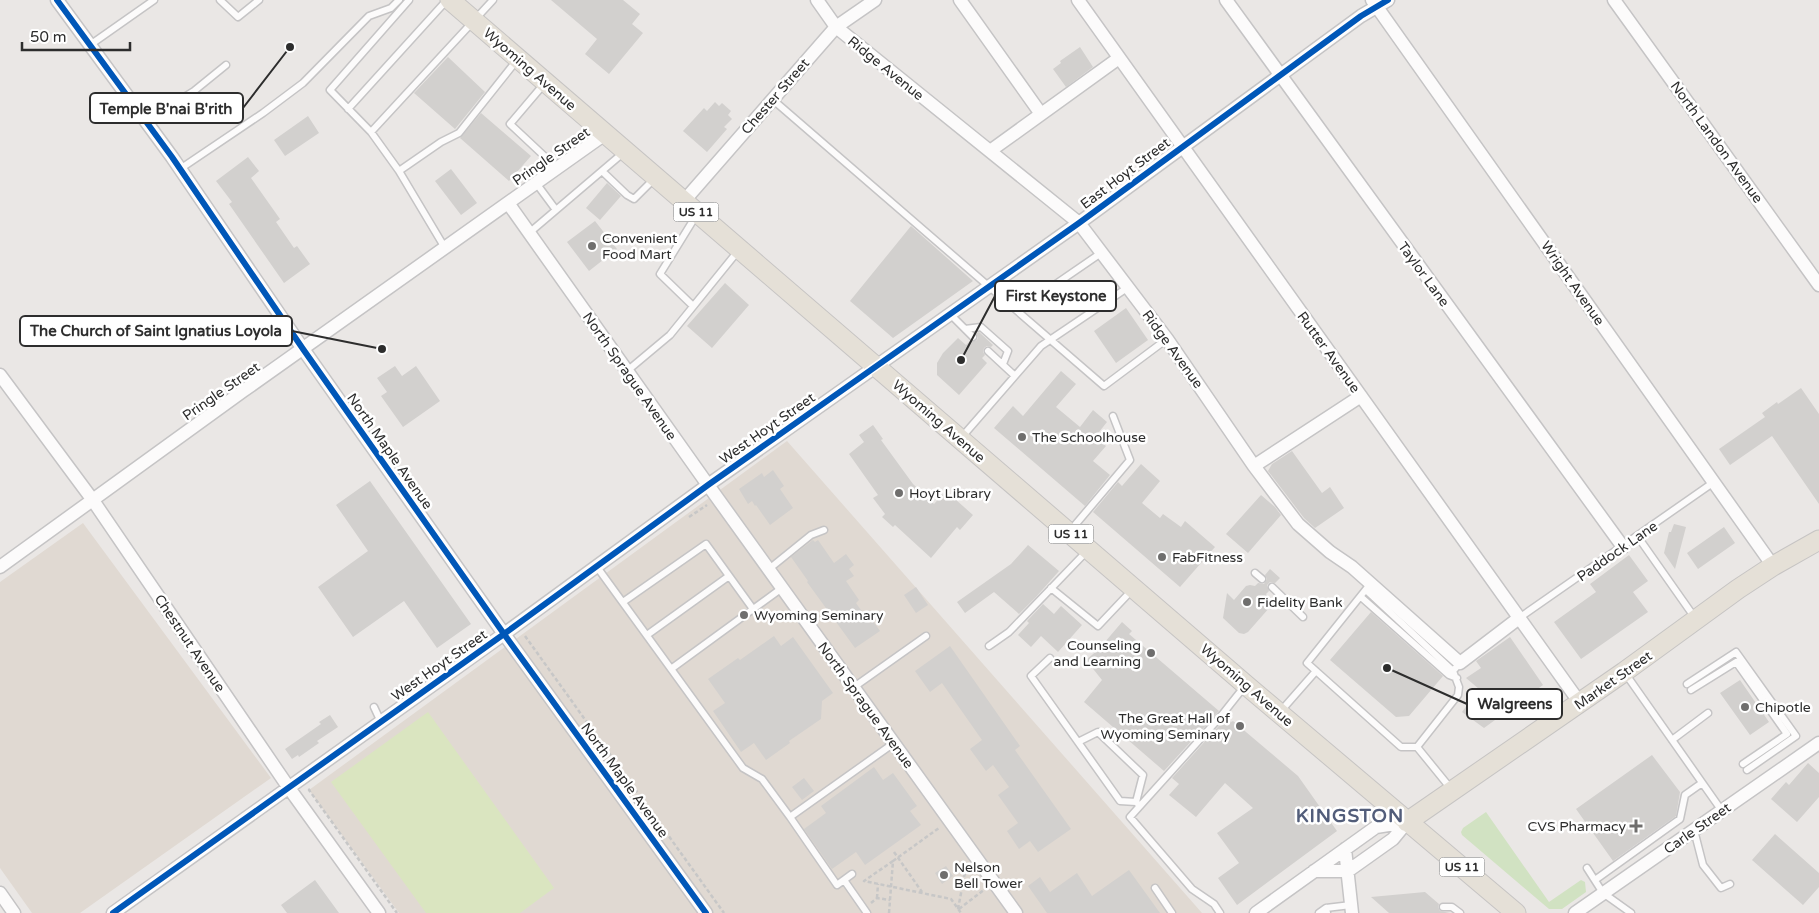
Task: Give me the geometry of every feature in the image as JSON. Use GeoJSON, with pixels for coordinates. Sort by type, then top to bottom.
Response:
{"type":"FeatureCollection","features":[{"type":"Feature","properties":{"kind":"main road","name":"Wyoming Avenue"},"geometry":{"type":"LineString","coordinates":[[448,0],[546,82],[1407,822]]}},
{"type":"Feature","properties":{"kind":"main road","name":"Market Street"},"geometry":{"type":"LineString","coordinates":[[1407,822],[1580,704],[1774,566],[1819,540]]}},
{"type":"Feature","properties":{"kind":"main road","name":"US 11"},"geometry":{"type":"LineString","coordinates":[[1407,822],[1516,913]]}},
{"type":"Feature","properties":{"kind":"street","name":"North Maple Avenue"},"geometry":{"type":"LineString","coordinates":[[56,0],[180,169],[302,349],[504,634],[706,913]]}},
{"type":"Feature","properties":{"kind":"street","name":"Ridge Avenue"},"geometry":{"type":"LineString","coordinates":[[817,0],[836,27],[1079,223],[1167,339],[1254,466],[1298,524],[1330,552],[1352,567],[1369,587],[1457,667]]}},
{"type":"Feature","properties":{"kind":"street","name":"Chester Street"},"geometry":{"type":"LineString","coordinates":[[691,207],[772,99],[836,27],[875,0]]}},
{"type":"Feature","properties":{"kind":"street"},"geometry":{"type":"LineString","coordinates":[[960,0],[1040,114]]}},
{"type":"Feature","properties":{"kind":"street","name":"Rutter Avenue"},"geometry":{"type":"LineString","coordinates":[[1078,0],[1580,704]]}},
{"type":"Feature","properties":{"kind":"street","name":"Taylor Lane"},"geometry":{"type":"LineString","coordinates":[[1226,0],[1623,547]]}},
{"type":"Feature","properties":{"kind":"street","name":"North Landon Avenue"},"geometry":{"type":"LineString","coordinates":[[1614,0],[1819,285]]}},
{"type":"Feature","properties":{"kind":"street","name":"East Hoyt Street"},"geometry":{"type":"LineString","coordinates":[[876,367],[1079,223],[1379,2]]}},
{"type":"Feature","properties":{"kind":"street","name":"Wright Avenue"},"geometry":{"type":"LineString","coordinates":[[1379,2],[1774,566]]}},
{"type":"Feature","properties":{"kind":"street"},"geometry":{"type":"LineString","coordinates":[[990,151],[1119,58]]}},
{"type":"Feature","properties":{"kind":"street","name":"Pringle Street"},"geometry":{"type":"LineString","coordinates":[[0,566],[605,134]]}},
{"type":"Feature","properties":{"kind":"street","name":"North Sprague Avenue"},"geometry":{"type":"LineString","coordinates":[[508,203],[1016,913]]}},
{"type":"Feature","properties":{"kind":"street","name":"West Hoyt Street"},"geometry":{"type":"LineString","coordinates":[[113,913],[504,634],[708,485],[876,367]]}},
{"type":"Feature","properties":{"kind":"street","name":"Chestnut Avenue"},"geometry":{"type":"LineString","coordinates":[[0,375],[92,499],[289,788],[379,913]]}},
{"type":"Feature","properties":{"kind":"street"},"geometry":{"type":"LineString","coordinates":[[1254,466],[1360,396]]}},
{"type":"Feature","properties":{"kind":"street"},"geometry":{"type":"LineString","coordinates":[[1457,667],[1520,618]]}},
{"type":"Feature","properties":{"kind":"street","name":"Carle Street"},"geometry":{"type":"LineString","coordinates":[[1575,913],[1819,743]]}},
{"type":"Feature","properties":{"kind":"street","name":"Market Street"},"geometry":{"type":"LineString","coordinates":[[1256,913],[1376,827],[1407,822]]}},
{"type":"Feature","properties":{"kind":"street","name":"Market Street"},"geometry":{"type":"LineString","coordinates":[[1348,871],[1393,839],[1407,822]]}},
{"type":"Feature","properties":{"kind":"street"},"geometry":{"type":"LineString","coordinates":[[1346,849],[1351,909]]}},
{"type":"Feature","properties":{"kind":"street"},"geometry":{"type":"LineString","coordinates":[[1314,871],[1348,871]]}},
{"type":"Feature","properties":{"kind":"street"},"geometry":{"type":"LineString","coordinates":[[0,893],[14,913]]}},
{"type":"Feature","properties":{"kind":"lane"},"geometry":{"type":"LineString","coordinates":[[90,45],[154,0]]}},
{"type":"Feature","properties":{"kind":"lane"},"geometry":{"type":"LineString","coordinates":[[220,0],[238,17],[259,0]]}},
{"type":"Feature","properties":{"kind":"lane"},"geometry":{"type":"LineString","coordinates":[[180,169],[263,113],[303,83],[369,16],[391,8],[399,0]]}},
{"type":"Feature","properties":{"kind":"lane"},"geometry":{"type":"LineString","coordinates":[[408,0],[330,90],[371,132],[399,171],[445,248]]}},
{"type":"Feature","properties":{"kind":"lane"},"geometry":{"type":"LineString","coordinates":[[348,109],[448,0]]}},
{"type":"Feature","properties":{"kind":"lane"},"geometry":{"type":"LineString","coordinates":[[371,132],[493,0]]}},
{"type":"Feature","properties":{"kind":"lane"},"geometry":{"type":"LineString","coordinates":[[399,171],[441,142],[459,133],[518,59]]}},
{"type":"Feature","properties":{"kind":"lane"},"geometry":{"type":"LineString","coordinates":[[145,121],[194,91],[226,65]]}},
{"type":"Feature","properties":{"kind":"lane"},"geometry":{"type":"LineString","coordinates":[[546,82],[510,124],[557,168]]}},
{"type":"Feature","properties":{"kind":"lane"},"geometry":{"type":"LineString","coordinates":[[772,99],[1104,386],[1167,339]]}},
{"type":"Feature","properties":{"kind":"lane"},"geometry":{"type":"LineString","coordinates":[[529,233],[625,151]]}},
{"type":"Feature","properties":{"kind":"lane"},"geometry":{"type":"LineString","coordinates":[[602,171],[627,195],[634,199],[656,177]]}},
{"type":"Feature","properties":{"kind":"lane"},"geometry":{"type":"LineString","coordinates":[[536,183],[556,210]]}},
{"type":"Feature","properties":{"kind":"lane"},"geometry":{"type":"LineString","coordinates":[[691,207],[660,274],[693,306]]}},
{"type":"Feature","properties":{"kind":"lane"},"geometry":{"type":"LineString","coordinates":[[627,371],[670,335],[739,249]]}},
{"type":"Feature","properties":{"kind":"lane"},"geometry":{"type":"LineString","coordinates":[[1018,310],[1101,253]]}},
{"type":"Feature","properties":{"kind":"lane"},"geometry":{"type":"LineString","coordinates":[[960,439],[1041,346],[1128,288]]}},
{"type":"Feature","properties":{"kind":"lane"},"geometry":{"type":"LineString","coordinates":[[950,314],[973,337]]}},
{"type":"Feature","properties":{"kind":"lane"},"geometry":{"type":"LineString","coordinates":[[965,329],[981,327],[1008,351],[1003,364]]}},
{"type":"Feature","properties":{"kind":"lane"},"geometry":{"type":"LineString","coordinates":[[988,351],[1015,376]]}},
{"type":"Feature","properties":{"kind":"lane"},"geometry":{"type":"LineString","coordinates":[[1069,532],[1130,460],[1113,416]]}},
{"type":"Feature","properties":{"kind":"lane","name":"Paddock Lane"},"geometry":{"type":"LineString","coordinates":[[1520,618],[1714,482]]}},
{"type":"Feature","properties":{"kind":"lane"},"geometry":{"type":"LineString","coordinates":[[769,569],[811,535],[824,530]]}},
{"type":"Feature","properties":{"kind":"lane"},"geometry":{"type":"LineString","coordinates":[[1638,537],[1696,620]]}},
{"type":"Feature","properties":{"kind":"lane"},"geometry":{"type":"LineString","coordinates":[[623,602],[706,544],[753,609]]}},
{"type":"Feature","properties":{"kind":"lane"},"geometry":{"type":"LineString","coordinates":[[989,646],[1009,632],[1088,549]]}},
{"type":"Feature","properties":{"kind":"lane"},"geometry":{"type":"LineString","coordinates":[[596,567],[744,768],[762,779],[837,885],[852,874]]}},
{"type":"Feature","properties":{"kind":"lane"},"geometry":{"type":"LineString","coordinates":[[1255,573],[1262,579]]}},
{"type":"Feature","properties":{"kind":"lane"},"geometry":{"type":"LineString","coordinates":[[648,636],[729,576]]}},
{"type":"Feature","properties":{"kind":"lane"},"geometry":{"type":"LineString","coordinates":[[1272,587],[1303,617]]}},
{"type":"Feature","properties":{"kind":"lane"},"geometry":{"type":"LineString","coordinates":[[1369,587],[1307,663],[1401,747],[1417,747]]}},
{"type":"Feature","properties":{"kind":"lane"},"geometry":{"type":"LineString","coordinates":[[671,669],[782,588]]}},
{"type":"Feature","properties":{"kind":"lane"},"geometry":{"type":"LineString","coordinates":[[1051,588],[1098,626],[1133,588]]}},
{"type":"Feature","properties":{"kind":"lane"},"geometry":{"type":"LineString","coordinates":[[1361,597],[1449,675],[1458,679]]}},
{"type":"Feature","properties":{"kind":"lane"},"geometry":{"type":"LineString","coordinates":[[854,687],[926,636]]}},
{"type":"Feature","properties":{"kind":"lane"},"geometry":{"type":"LineString","coordinates":[[1687,684],[1736,652],[1796,736],[1745,767],[1787,734],[1776,718],[1736,662],[1691,690]]}},
{"type":"Feature","properties":{"kind":"lane"},"geometry":{"type":"LineString","coordinates":[[1050,658],[1031,676],[1120,801],[1138,804]]}},
{"type":"Feature","properties":{"kind":"lane"},"geometry":{"type":"LineString","coordinates":[[1417,747],[1458,694],[1460,687],[1457,667]]}},
{"type":"Feature","properties":{"kind":"lane"},"geometry":{"type":"LineString","coordinates":[[1280,713],[1316,671]]}},
{"type":"Feature","properties":{"kind":"lane"},"geometry":{"type":"LineString","coordinates":[[1624,672],[1722,811]]}},
{"type":"Feature","properties":{"kind":"lane"},"geometry":{"type":"LineString","coordinates":[[1220,913],[1214,904],[1192,889],[1130,817],[1138,804],[1221,716],[1246,685]]}},
{"type":"Feature","properties":{"kind":"lane"},"geometry":{"type":"LineString","coordinates":[[374,707],[381,722]]}},
{"type":"Feature","properties":{"kind":"lane"},"geometry":{"type":"LineString","coordinates":[[1672,740],[1708,713]]}},
{"type":"Feature","properties":{"kind":"lane"},"geometry":{"type":"LineString","coordinates":[[1078,742],[1098,732],[1142,775],[1138,804]]}},
{"type":"Feature","properties":{"kind":"lane"},"geometry":{"type":"LineString","coordinates":[[790,817],[894,743]]}},
{"type":"Feature","properties":{"kind":"lane"},"geometry":{"type":"LineString","coordinates":[[1417,747],[1452,791]]}},
{"type":"Feature","properties":{"kind":"lane"},"geometry":{"type":"LineString","coordinates":[[1595,880],[1680,819],[1685,795],[1702,783]]}},
{"type":"Feature","properties":{"kind":"lane"},"geometry":{"type":"LineString","coordinates":[[1694,830],[1703,865],[1721,888],[1730,884]]}},
{"type":"Feature","properties":{"kind":"lane"},"geometry":{"type":"LineString","coordinates":[[1586,868],[1604,893],[1630,913]]}},
{"type":"Feature","properties":{"kind":"lane"},"geometry":{"type":"LineString","coordinates":[[844,880],[865,911]]}},
{"type":"Feature","properties":{"kind":"lane"},"geometry":{"type":"LineString","coordinates":[[1155,888],[1172,913]]}},
{"type":"Feature","properties":{"kind":"lane"},"geometry":{"type":"LineString","coordinates":[[1443,907],[1452,907],[1460,913]]}},
{"type":"Feature","properties":{"kind":"lane"},"geometry":{"type":"LineString","coordinates":[[1319,913],[1326,910],[1351,909]]}},
{"type":"Feature","properties":{"kind":"path"},"geometry":{"type":"LineString","coordinates":[[685,520],[709,503]]}},
{"type":"Feature","properties":{"kind":"path"},"geometry":{"type":"LineString","coordinates":[[524,635],[724,913]]}},
{"type":"Feature","properties":{"kind":"path"},"geometry":{"type":"LineString","coordinates":[[317,784],[309,790],[397,913]]}},
{"type":"Feature","properties":{"kind":"path"},"geometry":{"type":"LineString","coordinates":[[940,827],[864,881],[951,899],[961,913]]}},
{"type":"Feature","properties":{"kind":"path"},"geometry":{"type":"LineString","coordinates":[[894,852],[923,893]]}},
{"type":"Feature","properties":{"kind":"path"},"geometry":{"type":"LineString","coordinates":[[889,913],[893,861]]}},
{"type":"Feature","properties":{"kind":"path"},"geometry":{"type":"LineString","coordinates":[[958,909],[967,864],[971,870]]}},
{"type":"Feature","properties":{"kind":"path"},"geometry":{"type":"LineString","coordinates":[[958,909],[985,889],[980,883]]}},
{"type":"Feature","properties":{"kind":"path"},"geometry":{"type":"LineString","coordinates":[[865,911],[877,898],[878,884]]}},
{"type":"Feature","properties":{"kind":"path"},"geometry":{"type":"LineString","coordinates":[[877,898],[890,900]]}},
{"type":"Feature","properties":{"kind":"shaded area","name":"Wyoming Seminary"},"geometry":{"type":"Polygon","coordinates":[[[787,441],[1202,913],[399,913],[309,790],[787,441]]]}},
{"type":"Feature","properties":{"kind":"shaded area"},"geometry":{"type":"Polygon","coordinates":[[[83,523],[271,778],[80,913],[32,913],[0,868],[0,582],[83,523]]]}},
{"type":"Feature","properties":{"kind":"green space"},"geometry":{"type":"Polygon","coordinates":[[[428,712],[554,888],[520,913],[426,913],[331,782],[428,712]]]}},
{"type":"Feature","properties":{"kind":"green space"},"geometry":{"type":"Polygon","coordinates":[[[1486,812],[1549,902],[1581,880],[1585,882],[1586,892],[1562,909],[1549,909],[1462,835],[1463,828],[1486,812]]]}},
{"type":"Feature","properties":{"kind":"building"},"geometry":{"type":"Polygon","coordinates":[[[551,0],[623,0],[640,14],[632,24],[643,33],[609,74],[585,54],[597,39],[551,0]]]}},
{"type":"Feature","properties":{"kind":"building"},"geometry":{"type":"Polygon","coordinates":[[[1080,47],[1093,67],[1066,87],[1053,69],[1061,63],[1060,61],[1080,47]]]}},
{"type":"Feature","properties":{"kind":"building"},"geometry":{"type":"Polygon","coordinates":[[[448,57],[485,92],[455,129],[414,93],[448,57]]]}},
{"type":"Feature","properties":{"kind":"building"},"geometry":{"type":"Polygon","coordinates":[[[715,102],[719,106],[722,103],[731,111],[728,115],[732,119],[724,127],[727,129],[707,152],[683,131],[704,108],[707,111],[715,102]]]}},
{"type":"Feature","properties":{"kind":"building"},"geometry":{"type":"Polygon","coordinates":[[[481,113],[531,156],[509,181],[460,138],[481,113]]]}},
{"type":"Feature","properties":{"kind":"building"},"geometry":{"type":"Polygon","coordinates":[[[308,116],[319,133],[285,156],[274,140],[308,116]]]}},
{"type":"Feature","properties":{"kind":"building"},"geometry":{"type":"Polygon","coordinates":[[[248,157],[259,171],[251,178],[280,219],[276,222],[294,248],[297,246],[310,264],[284,283],[229,204],[232,202],[216,181],[248,157]]]}},
{"type":"Feature","properties":{"kind":"building"},"geometry":{"type":"Polygon","coordinates":[[[451,169],[477,203],[461,215],[435,181],[451,169]]]}},
{"type":"Feature","properties":{"kind":"building"},"geometry":{"type":"Polygon","coordinates":[[[607,183],[621,196],[600,220],[586,208],[607,183]]]}},
{"type":"Feature","properties":{"kind":"building","name":"Convenient Food Mart"},"geometry":{"type":"Polygon","coordinates":[[[595,221],[617,249],[589,271],[567,242],[595,221]]]}},
{"type":"Feature","properties":{"kind":"building"},"geometry":{"type":"Polygon","coordinates":[[[911,226],[973,281],[893,338],[850,301],[911,226]]]}},
{"type":"Feature","properties":{"kind":"building"},"geometry":{"type":"Polygon","coordinates":[[[725,283],[749,305],[712,348],[687,326],[725,283]]]}},
{"type":"Feature","properties":{"kind":"building"},"geometry":{"type":"Polygon","coordinates":[[[1126,308],[1148,340],[1116,363],[1094,331],[1126,308]]]}},
{"type":"Feature","properties":{"kind":"building"},"geometry":{"type":"Polygon","coordinates":[[[979,332],[993,345],[984,348],[983,352],[985,355],[982,358],[987,363],[959,395],[937,375],[937,363],[943,353],[958,338],[966,345],[970,341],[976,341],[978,338],[976,333],[979,332]]]}},
{"type":"Feature","properties":{"kind":"building"},"geometry":{"type":"Polygon","coordinates":[[[395,366],[402,376],[416,366],[440,401],[403,427],[381,396],[387,392],[377,378],[395,366]]]}},
{"type":"Feature","properties":{"kind":"building"},"geometry":{"type":"Polygon","coordinates":[[[1061,371],[1076,384],[1056,407],[1080,427],[1093,410],[1107,422],[1095,437],[1106,446],[1093,461],[1110,475],[1085,506],[994,428],[1013,406],[1023,416],[1061,371]]]}},
{"type":"Feature","properties":{"kind":"building"},"geometry":{"type":"Polygon","coordinates":[[[1801,388],[1819,414],[1819,504],[1772,436],[1730,465],[1719,449],[1765,417],[1762,413],[1801,388]]]}},
{"type":"Feature","properties":{"kind":"building","name":"Hoyt Library"},"geometry":{"type":"Polygon","coordinates":[[[873,425],[883,439],[881,440],[913,484],[934,504],[946,491],[973,515],[960,530],[957,527],[931,558],[895,525],[893,527],[882,517],[885,514],[873,498],[878,495],[849,454],[864,442],[859,435],[873,425]]]}},
{"type":"Feature","properties":{"kind":"building"},"geometry":{"type":"Polygon","coordinates":[[[1292,451],[1322,493],[1330,487],[1344,508],[1315,528],[1304,518],[1268,471],[1272,464],[1292,451]]]}},
{"type":"Feature","properties":{"kind":"building"},"geometry":{"type":"Polygon","coordinates":[[[1141,464],[1160,481],[1142,503],[1160,518],[1163,514],[1181,527],[1185,521],[1215,547],[1180,587],[1093,512],[1118,482],[1122,486],[1141,464]]]}},
{"type":"Feature","properties":{"kind":"building"},"geometry":{"type":"Polygon","coordinates":[[[773,470],[784,486],[780,489],[793,508],[770,525],[752,501],[748,504],[739,489],[762,473],[764,477],[773,470]]]}},
{"type":"Feature","properties":{"kind":"building"},"geometry":{"type":"Polygon","coordinates":[[[370,481],[471,624],[437,648],[404,601],[353,637],[318,587],[368,551],[336,505],[370,481]]]}},
{"type":"Feature","properties":{"kind":"building"},"geometry":{"type":"Polygon","coordinates":[[[1261,495],[1281,515],[1248,553],[1226,534],[1261,495]]]}},
{"type":"Feature","properties":{"kind":"building"},"geometry":{"type":"Polygon","coordinates":[[[1674,524],[1686,527],[1675,569],[1664,553],[1669,532],[1671,532],[1674,524]]]}},
{"type":"Feature","properties":{"kind":"building"},"geometry":{"type":"Polygon","coordinates":[[[1724,527],[1735,543],[1698,569],[1687,553],[1724,527]]]}},
{"type":"Feature","properties":{"kind":"building"},"geometry":{"type":"Polygon","coordinates":[[[813,540],[815,542],[818,540],[834,563],[846,554],[854,565],[849,569],[854,576],[846,581],[859,600],[856,603],[870,623],[873,621],[880,631],[855,648],[791,557],[813,540]]]}},
{"type":"Feature","properties":{"kind":"building"},"geometry":{"type":"Polygon","coordinates":[[[1028,545],[1059,571],[1036,597],[1019,614],[994,592],[965,613],[957,602],[1011,564],[1028,545]]]}},
{"type":"Feature","properties":{"kind":"building"},"geometry":{"type":"Polygon","coordinates":[[[1629,555],[1648,581],[1633,592],[1648,612],[1581,659],[1554,622],[1596,592],[1590,584],[1629,555]]]}},
{"type":"Feature","properties":{"kind":"building","name":"Fidelity Bank"},"geometry":{"type":"Polygon","coordinates":[[[1270,569],[1280,578],[1275,583],[1270,582],[1267,585],[1269,591],[1266,594],[1270,601],[1270,607],[1248,632],[1244,634],[1239,633],[1223,618],[1227,593],[1234,600],[1246,586],[1255,586],[1258,583],[1264,584],[1267,579],[1265,575],[1270,569]]]}},
{"type":"Feature","properties":{"kind":"building"},"geometry":{"type":"Polygon","coordinates":[[[916,587],[928,605],[916,613],[904,595],[916,587]]]}},
{"type":"Feature","properties":{"kind":"building"},"geometry":{"type":"Polygon","coordinates":[[[1043,604],[1054,614],[1061,606],[1082,625],[1058,652],[1041,636],[1031,647],[1018,635],[1029,623],[1027,621],[1043,604]]]}},
{"type":"Feature","properties":{"kind":"building"},"geometry":{"type":"Polygon","coordinates":[[[1371,612],[1443,676],[1409,716],[1396,717],[1330,660],[1371,612]]]}},
{"type":"Feature","properties":{"kind":"building"},"geometry":{"type":"Polygon","coordinates":[[[1122,622],[1132,631],[1129,634],[1219,711],[1164,771],[1084,702],[1102,680],[1086,660],[1099,649],[1122,622]]]}},
{"type":"Feature","properties":{"kind":"building"},"geometry":{"type":"Polygon","coordinates":[[[774,636],[781,646],[793,637],[833,693],[822,701],[821,719],[766,760],[754,743],[741,752],[713,711],[725,703],[708,679],[738,658],[740,660],[774,636]]]}},
{"type":"Feature","properties":{"kind":"building"},"geometry":{"type":"Polygon","coordinates":[[[1510,637],[1543,685],[1484,728],[1462,712],[1479,689],[1466,678],[1481,668],[1476,661],[1510,637]]]}},
{"type":"Feature","properties":{"kind":"building"},"geometry":{"type":"Polygon","coordinates":[[[950,646],[1020,746],[1015,750],[1071,829],[1038,852],[1030,841],[1019,849],[1007,831],[1018,823],[998,795],[1009,787],[993,765],[986,771],[970,749],[982,740],[942,683],[930,692],[915,671],[950,646]]]}},
{"type":"Feature","properties":{"kind":"building","name":"Chipotle"},"geometry":{"type":"Polygon","coordinates":[[[1740,680],[1769,722],[1750,735],[1720,693],[1740,680]]]}},
{"type":"Feature","properties":{"kind":"building"},"geometry":{"type":"Polygon","coordinates":[[[330,715],[338,727],[317,741],[319,743],[299,757],[298,755],[292,759],[285,749],[321,724],[319,722],[330,715]]]}},
{"type":"Feature","properties":{"kind":"building"},"geometry":{"type":"Polygon","coordinates":[[[1226,718],[1231,722],[1233,721],[1298,776],[1337,831],[1237,905],[1218,878],[1239,863],[1217,833],[1253,808],[1225,783],[1196,817],[1169,795],[1179,784],[1172,778],[1226,718]]]}},
{"type":"Feature","properties":{"kind":"building","name":"CVS Pharmacy"},"geometry":{"type":"Polygon","coordinates":[[[1652,755],[1680,792],[1676,816],[1613,861],[1576,809],[1652,755]]]}},
{"type":"Feature","properties":{"kind":"building"},"geometry":{"type":"Polygon","coordinates":[[[1808,763],[1819,773],[1819,797],[1797,822],[1771,799],[1786,782],[1789,785],[1808,763]]]}},
{"type":"Feature","properties":{"kind":"building"},"geometry":{"type":"Polygon","coordinates":[[[874,767],[883,780],[893,773],[917,806],[910,811],[921,825],[865,865],[856,852],[832,869],[804,829],[826,813],[821,806],[874,767]]]}},
{"type":"Feature","properties":{"kind":"building"},"geometry":{"type":"Polygon","coordinates":[[[804,778],[814,791],[802,800],[792,787],[804,778]]]}},
{"type":"Feature","properties":{"kind":"building"},"geometry":{"type":"Polygon","coordinates":[[[1775,834],[1819,873],[1819,887],[1803,905],[1752,860],[1775,834]]]}},
{"type":"Feature","properties":{"kind":"building","name":"Nelson Bell Tower"},"geometry":{"type":"Polygon","coordinates":[[[946,866],[953,876],[942,884],[935,873],[946,866]]]}},
{"type":"Feature","properties":{"kind":"building"},"geometry":{"type":"Polygon","coordinates":[[[1129,870],[1160,913],[1047,913],[1028,886],[1040,877],[1050,892],[1077,873],[1092,896],[1129,870]]]}},
{"type":"Feature","properties":{"kind":"building"},"geometry":{"type":"Polygon","coordinates":[[[315,880],[339,913],[287,913],[281,905],[315,880]]]}},
{"type":"Feature","properties":{"kind":"building"},"geometry":{"type":"Polygon","coordinates":[[[1425,892],[1439,904],[1440,911],[1450,913],[1389,913],[1371,897],[1425,892]]]}},
{"type":"Feature","properties":{"kind":"cycle path"},"geometry":{"type":"LineString","coordinates":[[57,0],[172,157],[303,349],[504,634],[706,913]]}},
{"type":"Feature","properties":{"kind":"cycle path"},"geometry":{"type":"LineString","coordinates":[[113,913],[504,634],[708,485],[1079,223],[1361,16],[1388,0]]}},
{"type":"Feature","properties":{"kind":"place","name":"Temple B'nai B'rith"},"geometry":{"type":"Point","coordinates":[290,47]}},
{"type":"Feature","properties":{"kind":"place","name":"Convenient Food Mart"},"geometry":{"type":"Point","coordinates":[592,246]}},
{"type":"Feature","properties":{"kind":"place","name":"The Church of Saint Ignatius Loyola"},"geometry":{"type":"Point","coordinates":[382,349]}},
{"type":"Feature","properties":{"kind":"place","name":"First Keystone"},"geometry":{"type":"Point","coordinates":[961,360]}},
{"type":"Feature","properties":{"kind":"place","name":"The Schoolhouse"},"geometry":{"type":"Point","coordinates":[1022,437]}},
{"type":"Feature","properties":{"kind":"place","name":"Hoyt Library"},"geometry":{"type":"Point","coordinates":[899,493]}},
{"type":"Feature","properties":{"kind":"place","name":"FabFitness"},"geometry":{"type":"Point","coordinates":[1162,557]}},
{"type":"Feature","properties":{"kind":"place","name":"Fidelity Bank"},"geometry":{"type":"Point","coordinates":[1247,602]}},
{"type":"Feature","properties":{"kind":"place","name":"Wyoming Seminary"},"geometry":{"type":"Point","coordinates":[744,615]}},
{"type":"Feature","properties":{"kind":"place","name":"Counseling and Learning"},"geometry":{"type":"Point","coordinates":[1151,653]}},
{"type":"Feature","properties":{"kind":"place","name":"Walgreens"},"geometry":{"type":"Point","coordinates":[1387,668]}},
{"type":"Feature","properties":{"kind":"place","name":"Chipotle"},"geometry":{"type":"Point","coordinates":[1745,707]}},
{"type":"Feature","properties":{"kind":"place","name":"The Great Hall of Wyoming Seminary"},"geometry":{"type":"Point","coordinates":[1240,726]}},
{"type":"Feature","properties":{"kind":"place","name":"CVS Pharmacy"},"geometry":{"type":"Point","coordinates":[1636,826]}},
{"type":"Feature","properties":{"kind":"place","name":"Nelson Bell Tower"},"geometry":{"type":"Point","coordinates":[944,875]}},
{"type":"Feature","properties":{"kind":"district","name":"KINGSTON"},"geometry":{"type":"Point","coordinates":[1350,815]}}]}
